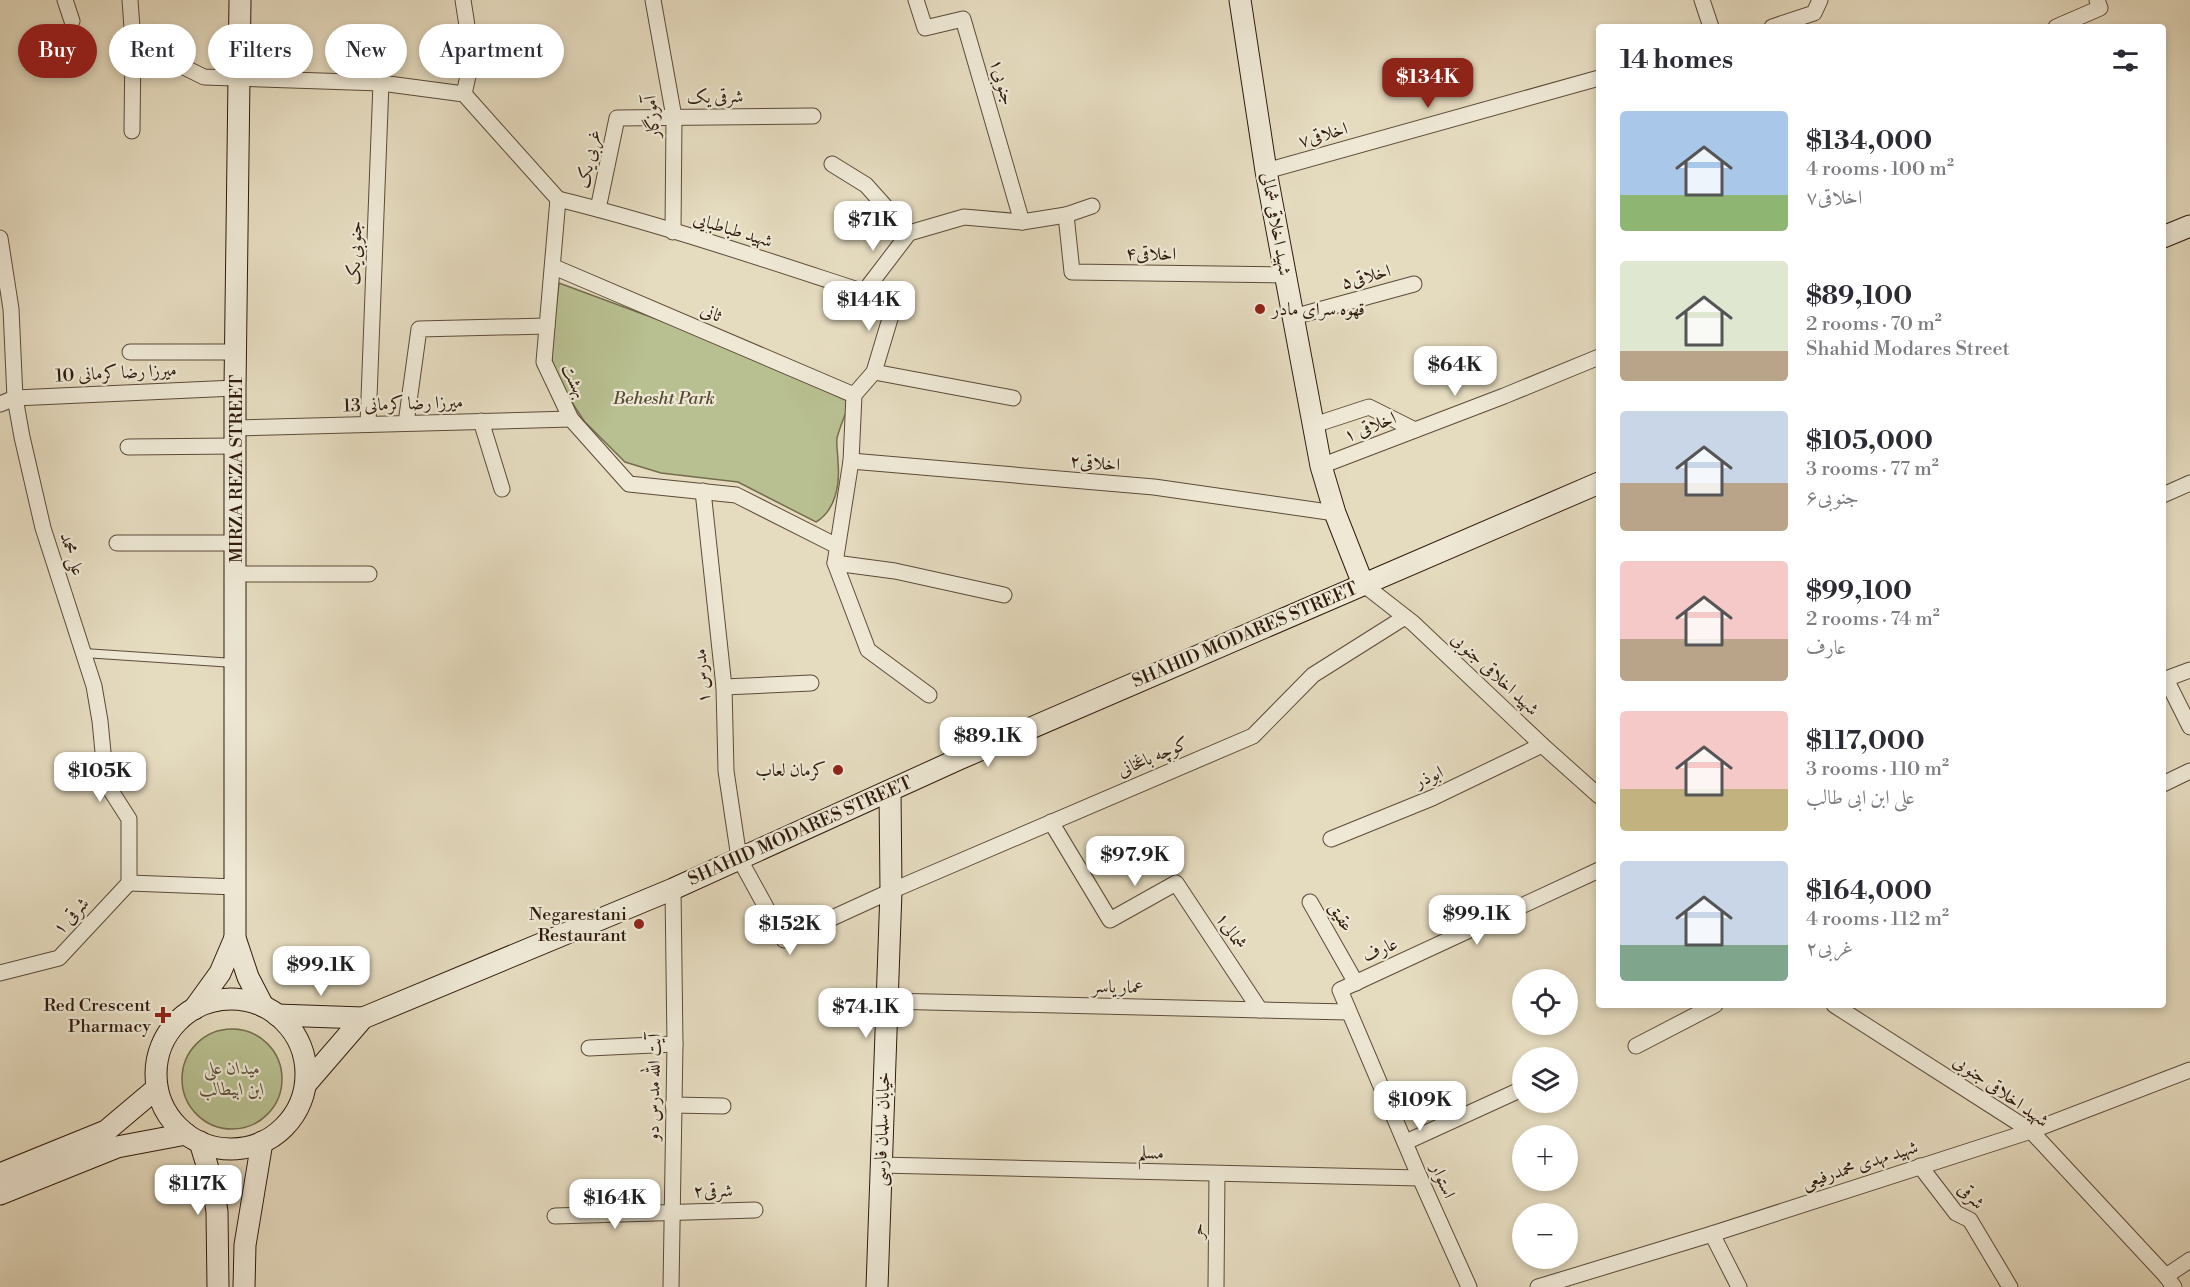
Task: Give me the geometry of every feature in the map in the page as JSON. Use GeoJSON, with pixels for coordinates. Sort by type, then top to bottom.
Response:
{"type":"FeatureCollection","features":[{"type":"Feature","properties":{"kind":"main road","name":"MIRZA REZA STREET"},"geometry":{"type":"LineString","coordinates":[[235,938],[235,352],[240,0]]}},
{"type":"Feature","properties":{"kind":"main road","name":"شهید اخلاقی شمالی"},"geometry":{"type":"LineString","coordinates":[[1240,0],[1266,171],[1322,466],[1335,513],[1363,584]]}},
{"type":"Feature","properties":{"kind":"main road"},"geometry":{"type":"LineString","coordinates":[[2166,236],[2190,226]]}},
{"type":"Feature","properties":{"kind":"main road","name":"SHAHID MODARES STREET"},"geometry":{"type":"LineString","coordinates":[[363,1018],[673,889],[890,791],[1596,484]]}},
{"type":"Feature","properties":{"kind":"main road","name":"خیابان سلمان فارسی"},"geometry":{"type":"LineString","coordinates":[[877,1287],[891,891],[890,791]]}},
{"type":"Feature","properties":{"kind":"main road"},"geometry":{"type":"LineString","coordinates":[[235,938],[220,973],[194,1009],[173,1026],[160,1049],[156,1062],[157,1088],[167,1114],[193,1138],[220,1148],[242,1148],[262,1142],[276,1134],[296,1112],[306,1084],[363,1018]]}},
{"type":"Feature","properties":{"kind":"main road"},"geometry":{"type":"LineString","coordinates":[[235,938],[248,977],[270,1010]]}},
{"type":"Feature","properties":{"kind":"main road"},"geometry":{"type":"LineString","coordinates":[[194,1009],[216,1000],[228,999],[252,1002],[270,1010],[289,1025],[303,1053],[306,1084]]}},
{"type":"Feature","properties":{"kind":"main road"},"geometry":{"type":"LineString","coordinates":[[270,1010],[363,1018]]}},
{"type":"Feature","properties":{"kind":"main road"},"geometry":{"type":"LineString","coordinates":[[0,1174],[106,1131],[157,1088]]}},
{"type":"Feature","properties":{"kind":"main road"},"geometry":{"type":"LineString","coordinates":[[0,1194],[117,1147],[193,1138]]}},
{"type":"Feature","properties":{"kind":"main road"},"geometry":{"type":"LineString","coordinates":[[193,1138],[213,1185],[217,1212],[218,1287]]}},
{"type":"Feature","properties":{"kind":"main road"},"geometry":{"type":"LineString","coordinates":[[244,1287],[245,1245],[262,1142]]}},
{"type":"Feature","properties":{"kind":"street"},"geometry":{"type":"LineString","coordinates":[[65,0],[72,21]]}},
{"type":"Feature","properties":{"kind":"street"},"geometry":{"type":"LineString","coordinates":[[130,0],[132,24]]}},
{"type":"Feature","properties":{"kind":"street"},"geometry":{"type":"LineString","coordinates":[[463,0],[472,58],[464,94]]}},
{"type":"Feature","properties":{"kind":"street","name":"آموزگار"},"geometry":{"type":"LineString","coordinates":[[653,0],[674,117],[673,232]]}},
{"type":"Feature","properties":{"kind":"street","name":"جنوبی۱"},"geometry":{"type":"LineString","coordinates":[[916,0],[925,28],[963,19],[1022,222]]}},
{"type":"Feature","properties":{"kind":"street"},"geometry":{"type":"LineString","coordinates":[[1702,0],[1710,24]]}},
{"type":"Feature","properties":{"kind":"street"},"geometry":{"type":"LineString","coordinates":[[1782,24],[1814,14],[1820,0]]}},
{"type":"Feature","properties":{"kind":"street"},"geometry":{"type":"LineString","coordinates":[[2063,24],[2100,8],[2097,0]]}},
{"type":"Feature","properties":{"kind":"street"},"geometry":{"type":"LineString","coordinates":[[196,73],[204,77],[238,79],[314,79],[381,83],[464,94],[558,199]]}},
{"type":"Feature","properties":{"kind":"street"},"geometry":{"type":"LineString","coordinates":[[132,132],[133,78]]}},
{"type":"Feature","properties":{"kind":"street","name":"اخلاقی۷"},"geometry":{"type":"LineString","coordinates":[[1266,171],[1596,79]]}},
{"type":"Feature","properties":{"kind":"street","name":"جنوبی یک"},"geometry":{"type":"LineString","coordinates":[[368,424],[381,83]]}},
{"type":"Feature","properties":{"kind":"street","name":"شرقی یک"},"geometry":{"type":"LineString","coordinates":[[617,118],[813,116]]}},
{"type":"Feature","properties":{"kind":"street","name":"غربی یک"},"geometry":{"type":"LineString","coordinates":[[598,209],[617,118]]}},
{"type":"Feature","properties":{"kind":"street"},"geometry":{"type":"LineString","coordinates":[[832,164],[866,185],[909,233]]}},
{"type":"Feature","properties":{"kind":"street","name":"شهید طباطبایی"},"geometry":{"type":"LineString","coordinates":[[558,199],[598,209],[895,302],[874,372]]}},
{"type":"Feature","properties":{"kind":"street","name":"بهشت"},"geometry":{"type":"LineString","coordinates":[[558,199],[554,267],[544,362],[572,419],[629,484],[736,495],[837,546]]}},
{"type":"Feature","properties":{"kind":"street"},"geometry":{"type":"LineString","coordinates":[[864,292],[909,233],[964,217],[1022,222],[1066,215],[1092,206]]}},
{"type":"Feature","properties":{"kind":"street","name":"اخلاقی۴"},"geometry":{"type":"LineString","coordinates":[[1066,215],[1072,272],[1286,275]]}},
{"type":"Feature","properties":{"kind":"street","name":"علی محمد"},"geometry":{"type":"LineString","coordinates":[[0,238],[5,310],[14,345],[15,398],[43,528],[94,686],[106,783],[129,819],[129,883]]}},
{"type":"Feature","properties":{"kind":"street","name":"ثانی"},"geometry":{"type":"LineString","coordinates":[[554,267],[854,395]]}},
{"type":"Feature","properties":{"kind":"street","name":"اخلاقی۵"},"geometry":{"type":"LineString","coordinates":[[1293,317],[1414,284]]}},
{"type":"Feature","properties":{"kind":"street"},"geometry":{"type":"LineString","coordinates":[[406,423],[419,329],[547,326]]}},
{"type":"Feature","properties":{"kind":"street"},"geometry":{"type":"LineString","coordinates":[[130,352],[235,352]]}},
{"type":"Feature","properties":{"kind":"street","name":"اخلاقی ۱"},"geometry":{"type":"LineString","coordinates":[[1322,466],[1596,358]]}},
{"type":"Feature","properties":{"kind":"street"},"geometry":{"type":"LineString","coordinates":[[929,695],[868,650],[836,563],[851,461],[854,395],[874,372],[1013,398]]}},
{"type":"Feature","properties":{"kind":"street","name":"میرزا رضا کرمانی 10"},"geometry":{"type":"LineString","coordinates":[[0,404],[15,398],[235,388]]}},
{"type":"Feature","properties":{"kind":"street"},"geometry":{"type":"LineString","coordinates":[[1314,425],[1370,407],[1415,430]]}},
{"type":"Feature","properties":{"kind":"street","name":"میرزا رضا کرمانی 13"},"geometry":{"type":"LineString","coordinates":[[128,447],[368,424],[572,419]]}},
{"type":"Feature","properties":{"kind":"street"},"geometry":{"type":"LineString","coordinates":[[481,421],[502,489]]}},
{"type":"Feature","properties":{"kind":"street","name":"اخلاقی۲"},"geometry":{"type":"LineString","coordinates":[[851,461],[1154,487],[1335,513]]}},
{"type":"Feature","properties":{"kind":"street"},"geometry":{"type":"LineString","coordinates":[[2167,493],[2190,483]]}},
{"type":"Feature","properties":{"kind":"street","name":"مدرس ۱"},"geometry":{"type":"LineString","coordinates":[[703,491],[724,687],[726,771],[739,858]]}},
{"type":"Feature","properties":{"kind":"street"},"geometry":{"type":"LineString","coordinates":[[117,543],[236,543]]}},
{"type":"Feature","properties":{"kind":"street"},"geometry":{"type":"LineString","coordinates":[[836,563],[895,571],[1004,595]]}},
{"type":"Feature","properties":{"kind":"street"},"geometry":{"type":"LineString","coordinates":[[236,574],[369,574]]}},
{"type":"Feature","properties":{"kind":"street","name":"شهید اخلاقی جنوبی"},"geometry":{"type":"LineString","coordinates":[[1363,584],[1405,617],[1596,793]]}},
{"type":"Feature","properties":{"kind":"street","name":"کوچه باغخانی"},"geometry":{"type":"LineString","coordinates":[[739,858],[784,940],[891,891],[1253,735],[1313,675],[1405,617]]}},
{"type":"Feature","properties":{"kind":"street"},"geometry":{"type":"LineString","coordinates":[[2166,679],[2190,670]]}},
{"type":"Feature","properties":{"kind":"street"},"geometry":{"type":"LineString","coordinates":[[724,687],[811,683]]}},
{"type":"Feature","properties":{"kind":"street"},"geometry":{"type":"LineString","coordinates":[[2166,684],[2190,727]]}},
{"type":"Feature","properties":{"kind":"street","name":"ابوذر"},"geometry":{"type":"LineString","coordinates":[[1331,839],[1432,798],[1542,745]]}},
{"type":"Feature","properties":{"kind":"street"},"geometry":{"type":"LineString","coordinates":[[2166,783],[2190,771]]}},
{"type":"Feature","properties":{"kind":"street","name":"شمالی۱"},"geometry":{"type":"LineString","coordinates":[[1051,822],[1110,920],[1176,883],[1260,1010]]}},
{"type":"Feature","properties":{"kind":"street","name":"عارف"},"geometry":{"type":"LineString","coordinates":[[1340,990],[1596,871]]}},
{"type":"Feature","properties":{"kind":"street"},"geometry":{"type":"LineString","coordinates":[[129,883],[236,887]]}},
{"type":"Feature","properties":{"kind":"street","name":"شرقی ۱"},"geometry":{"type":"LineString","coordinates":[[0,973],[59,958],[129,883]]}},
{"type":"Feature","properties":{"kind":"street","name":"آیت الله مدرس دو"},"geometry":{"type":"LineString","coordinates":[[671,1287],[675,1044],[673,889]]}},
{"type":"Feature","properties":{"kind":"street","name":"عقیق"},"geometry":{"type":"LineString","coordinates":[[1310,902],[1356,982]]}},
{"type":"Feature","properties":{"kind":"street","name":"استوار"},"geometry":{"type":"LineString","coordinates":[[1340,990],[1469,1287]]}},
{"type":"Feature","properties":{"kind":"street","name":"عمار یاسر"},"geometry":{"type":"LineString","coordinates":[[887,1001],[1348,1012]]}},
{"type":"Feature","properties":{"kind":"street"},"geometry":{"type":"LineString","coordinates":[[1636,1046],[1709,1008]]}},
{"type":"Feature","properties":{"kind":"street","name":"شهید اخلاقی جنوبی"},"geometry":{"type":"LineString","coordinates":[[1839,1008],[2031,1131],[2170,1281]]}},
{"type":"Feature","properties":{"kind":"street"},"geometry":{"type":"LineString","coordinates":[[589,1048],[675,1044]]}},
{"type":"Feature","properties":{"kind":"street","name":"شهید مهدی محمدرفیعی"},"geometry":{"type":"LineString","coordinates":[[1538,1287],[1712,1234],[2031,1131],[2190,1070]]}},
{"type":"Feature","properties":{"kind":"street"},"geometry":{"type":"LineString","coordinates":[[1406,1142],[1512,1094]]}},
{"type":"Feature","properties":{"kind":"street"},"geometry":{"type":"LineString","coordinates":[[673,1105],[723,1106]]}},
{"type":"Feature","properties":{"kind":"street","name":"مسلم"},"geometry":{"type":"LineString","coordinates":[[880,1165],[1420,1178]]}},
{"type":"Feature","properties":{"kind":"street","name":"شرقی"},"geometry":{"type":"LineString","coordinates":[[1920,1166],[1956,1213],[1970,1220],[2010,1287]]}},
{"type":"Feature","properties":{"kind":"street","name":"حر"},"geometry":{"type":"LineString","coordinates":[[1216,1287],[1217,1174]]}},
{"type":"Feature","properties":{"kind":"street","name":"شرقی۲"},"geometry":{"type":"LineString","coordinates":[[555,1216],[755,1210]]}},
{"type":"Feature","properties":{"kind":"street"},"geometry":{"type":"LineString","coordinates":[[1712,1234],[1739,1287]]}},
{"type":"Feature","properties":{"kind":"street"},"geometry":{"type":"LineString","coordinates":[[2170,1281],[2190,1260]]}},
{"type":"Feature","properties":{"kind":"lane"},"geometry":{"type":"LineString","coordinates":[[84,653],[236,663]]}},
{"type":"Feature","properties":{"kind":"green space","name":"Behesht Park"},"geometry":{"type":"Polygon","coordinates":[[[559,283],[713,340],[850,402],[837,438],[838,479],[835,496],[823,517],[816,522],[738,482],[661,473],[625,462],[584,421],[564,390],[553,367],[551,351],[559,283]]]}},
{"type":"Feature","properties":{"kind":"green space","name":"میدان علی ابن ابیطالب"},"geometry":{"type":"Polygon","coordinates":[[[232,1029],[260,1037],[274,1051],[282,1079],[274,1107],[260,1121],[232,1129],[204,1121],[190,1107],[182,1079],[190,1051],[204,1037],[232,1029]]]}},
{"type":"Feature","properties":{"kind":"place","name":"قهوه سرای مادر"},"geometry":{"type":"Point","coordinates":[1260,309]}},
{"type":"Feature","properties":{"kind":"place","name":"کرمان لعاب"},"geometry":{"type":"Point","coordinates":[838,770]}},
{"type":"Feature","properties":{"kind":"place","name":"Negarestani Restaurant"},"geometry":{"type":"Point","coordinates":[639,924]}},
{"type":"Feature","properties":{"kind":"place","name":"Red Crescent Pharmacy"},"geometry":{"type":"Point","coordinates":[163,1015]}}]}
